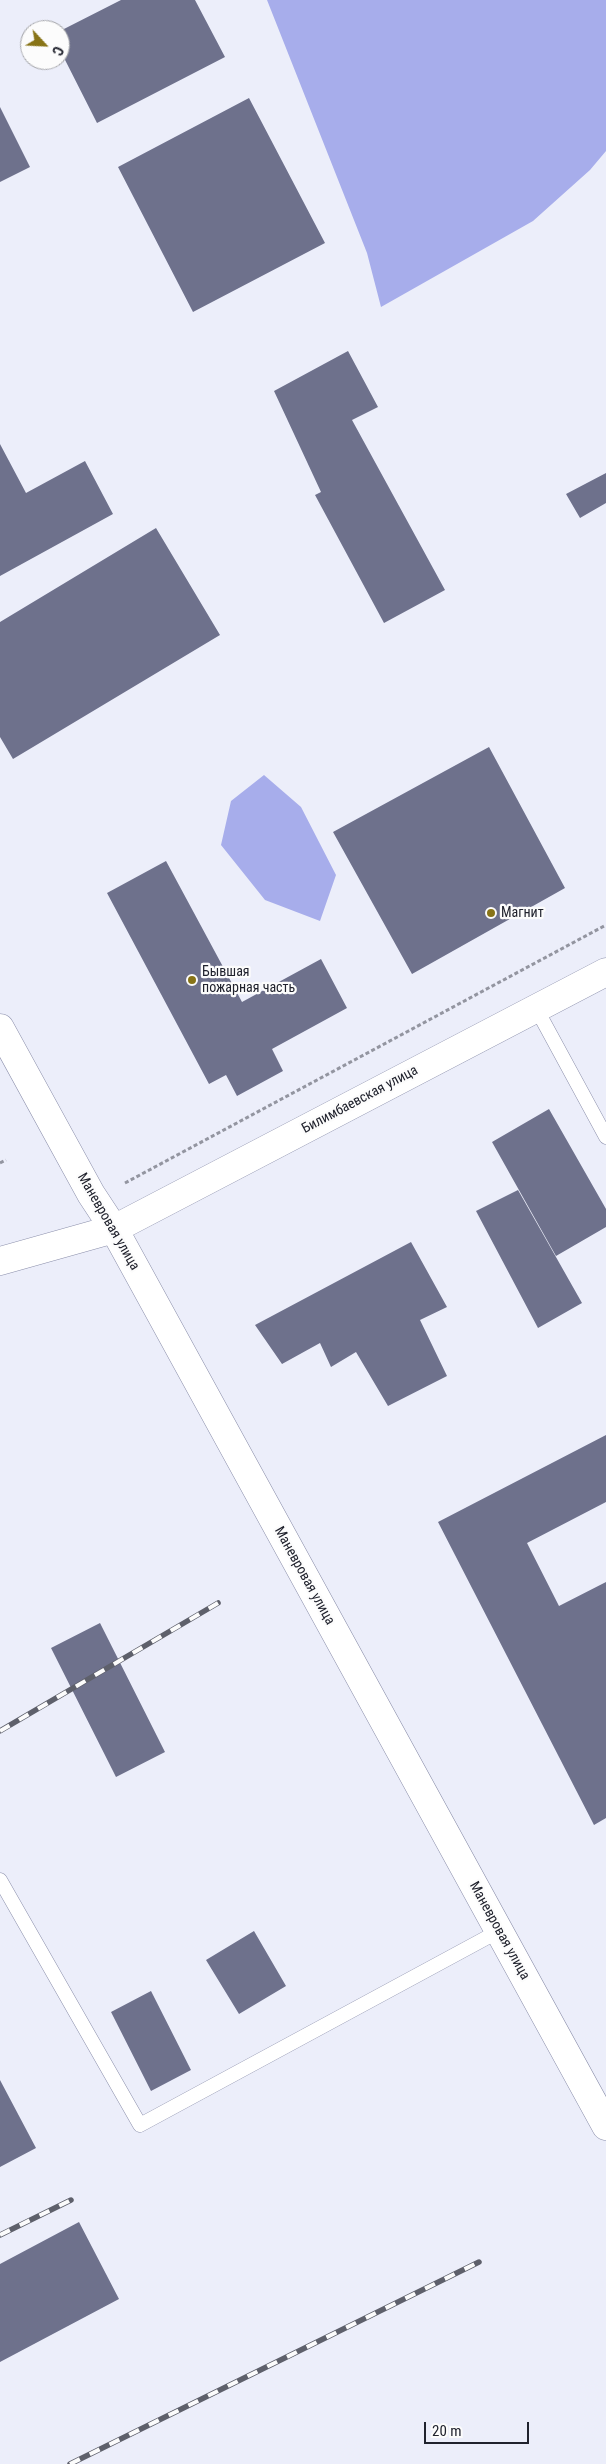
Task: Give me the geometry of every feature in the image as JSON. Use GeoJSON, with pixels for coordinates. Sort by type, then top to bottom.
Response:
{"type":"FeatureCollection","features":[{"type":"Feature","properties":{"kind":"main road","name":"Билимбаевская улица"},"geometry":{"type":"LineString","coordinates":[[0,1261],[114,1229],[606,972]]}},
{"type":"Feature","properties":{"kind":"main road","name":"Маневровая улица"},"geometry":{"type":"LineString","coordinates":[[0,1028],[91,1194],[114,1229],[606,2126]]}},
{"type":"Feature","properties":{"kind":"lane"},"geometry":{"type":"LineString","coordinates":[[536,1008],[606,1137]]}},
{"type":"Feature","properties":{"kind":"lane"},"geometry":{"type":"LineString","coordinates":[[0,1880],[140,2125],[499,1931]]}},
{"type":"Feature","properties":{"kind":"path"},"geometry":{"type":"LineString","coordinates":[[125,1183],[606,926]]}},
{"type":"Feature","properties":{"kind":"path"},"geometry":{"type":"LineString","coordinates":[[0,1163],[6,1160]]}},
{"type":"Feature","properties":{"kind":"shaded area"},"geometry":{"type":"Polygon","coordinates":[[[267,0],[606,0],[606,151],[590,170],[533,221],[381,307],[367,253],[267,0]]]}},
{"type":"Feature","properties":{"kind":"shaded area"},"geometry":{"type":"Polygon","coordinates":[[[264,775],[301,807],[336,875],[320,921],[265,900],[221,845],[231,801],[264,775]]]}},
{"type":"Feature","properties":{"kind":"building"},"geometry":{"type":"Polygon","coordinates":[[[121,0],[195,0],[225,57],[97,123],[70,70],[70,26],[121,0]]]}},
{"type":"Feature","properties":{"kind":"building"},"geometry":{"type":"Polygon","coordinates":[[[249,98],[325,243],[193,312],[118,167],[249,98]]]}},
{"type":"Feature","properties":{"kind":"building"},"geometry":{"type":"Polygon","coordinates":[[[0,107],[30,167],[0,182],[0,107]]]}},
{"type":"Feature","properties":{"kind":"building"},"geometry":{"type":"Polygon","coordinates":[[[348,351],[378,407],[352,420],[445,590],[384,623],[315,495],[321,492],[274,391],[348,351]]]}},
{"type":"Feature","properties":{"kind":"building"},"geometry":{"type":"Polygon","coordinates":[[[0,444],[26,493],[85,461],[113,514],[0,576],[0,444]]]}},
{"type":"Feature","properties":{"kind":"building"},"geometry":{"type":"Polygon","coordinates":[[[606,473],[606,503],[580,518],[566,494],[606,473]]]}},
{"type":"Feature","properties":{"kind":"building"},"geometry":{"type":"Polygon","coordinates":[[[156,528],[220,635],[13,759],[0,737],[0,622],[156,528]]]}},
{"type":"Feature","properties":{"kind":"building"},"geometry":{"type":"Polygon","coordinates":[[[489,747],[565,888],[412,974],[333,832],[489,747]]]}},
{"type":"Feature","properties":{"kind":"building","name":"Бывшая пожарная часть"},"geometry":{"type":"Polygon","coordinates":[[[166,861],[242,1002],[321,959],[347,1008],[272,1049],[283,1071],[237,1096],[226,1075],[209,1084],[107,893],[166,861]]]}},
{"type":"Feature","properties":{"kind":"building"},"geometry":{"type":"Polygon","coordinates":[[[549,1109],[606,1209],[606,1227],[556,1256],[492,1142],[549,1109]]]}},
{"type":"Feature","properties":{"kind":"building"},"geometry":{"type":"Polygon","coordinates":[[[518,1190],[582,1303],[538,1328],[476,1211],[518,1190]]]}},
{"type":"Feature","properties":{"kind":"building"},"geometry":{"type":"Polygon","coordinates":[[[411,1242],[447,1307],[420,1320],[447,1376],[388,1406],[356,1352],[331,1367],[320,1343],[282,1364],[255,1325],[411,1242]]]}},
{"type":"Feature","properties":{"kind":"building"},"geometry":{"type":"Polygon","coordinates":[[[606,1435],[606,1502],[527,1543],[559,1606],[606,1582],[606,1818],[594,1825],[438,1522],[606,1435]]]}},
{"type":"Feature","properties":{"kind":"building"},"geometry":{"type":"Polygon","coordinates":[[[100,1623],[165,1752],[116,1777],[51,1648],[100,1623]]]}},
{"type":"Feature","properties":{"kind":"building"},"geometry":{"type":"Polygon","coordinates":[[[254,1931],[286,1986],[239,2014],[206,1960],[254,1931]]]}},
{"type":"Feature","properties":{"kind":"building"},"geometry":{"type":"Polygon","coordinates":[[[151,1991],[191,2070],[151,2091],[111,2012],[151,1991]]]}},
{"type":"Feature","properties":{"kind":"building"},"geometry":{"type":"Polygon","coordinates":[[[0,2080],[36,2148],[0,2167],[0,2080]]]}},
{"type":"Feature","properties":{"kind":"building"},"geometry":{"type":"Polygon","coordinates":[[[79,2222],[119,2299],[0,2362],[0,2264],[79,2222]]]}},
{"type":"Feature","properties":{"kind":"railway"},"geometry":{"type":"LineString","coordinates":[[0,1731],[218,1603]]}},
{"type":"Feature","properties":{"kind":"railway"},"geometry":{"type":"LineString","coordinates":[[0,2235],[71,2200]]}},
{"type":"Feature","properties":{"kind":"railway"},"geometry":{"type":"LineString","coordinates":[[70,2464],[479,2262]]}},
{"type":"Feature","properties":{"kind":"place","name":"Магнит"},"geometry":{"type":"Point","coordinates":[491,913]}},
{"type":"Feature","properties":{"kind":"place","name":"Бывшая пожарная часть"},"geometry":{"type":"Point","coordinates":[192,980]}}]}
